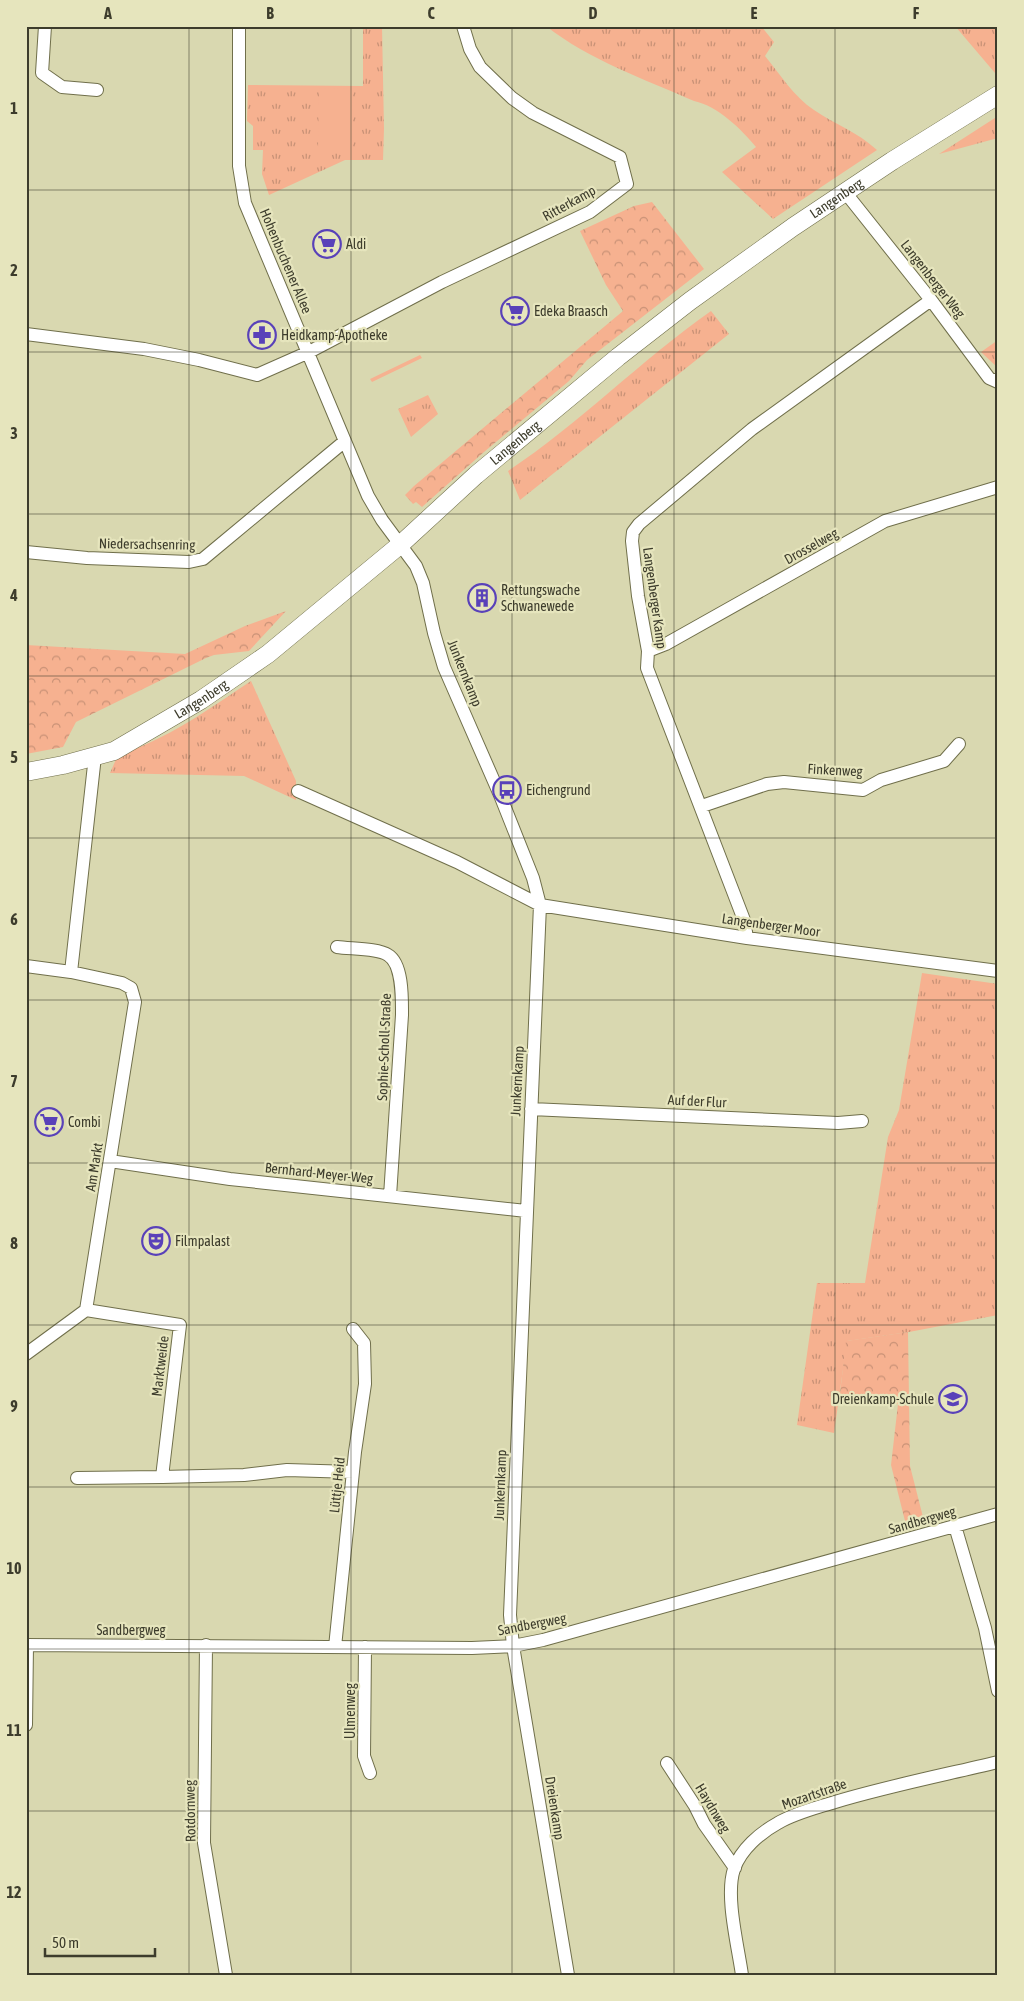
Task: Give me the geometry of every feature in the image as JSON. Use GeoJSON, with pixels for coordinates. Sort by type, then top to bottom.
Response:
{"type":"FeatureCollection","features":[{"type":"Feature","properties":{"kind":"main road","name":"Langenberg"},"geometry":{"type":"LineString","coordinates":[[26,772],[63,765],[114,750],[201,700],[261,660],[401,544],[476,475],[698,295],[892,160],[998,95]]}},
{"type":"Feature","properties":{"kind":"street"},"geometry":{"type":"LineString","coordinates":[[45,26],[42,73],[62,87],[96,90]]}},
{"type":"Feature","properties":{"kind":"street","name":"Hohenbuchener Allee"},"geometry":{"type":"LineString","coordinates":[[239,26],[239,166],[245,202],[368,496],[382,520],[401,544]]}},
{"type":"Feature","properties":{"kind":"street","name":"Ritterkamp"},"geometry":{"type":"LineString","coordinates":[[309,352],[442,282],[590,212],[628,184],[620,157],[533,113],[512,98],[480,67],[470,49],[463,26]]}},
{"type":"Feature","properties":{"kind":"street","name":"Langenberger Weg"},"geometry":{"type":"LineString","coordinates":[[845,192],[932,300],[990,378],[998,382]]}},
{"type":"Feature","properties":{"kind":"street","name":"Langenberger Kamp"},"geometry":{"type":"LineString","coordinates":[[747,938],[744,920],[702,806],[647,668],[648,651],[638,596],[632,541],[633,532],[639,524],[752,429],[932,300]]}},
{"type":"Feature","properties":{"kind":"street"},"geometry":{"type":"LineString","coordinates":[[26,334],[144,349],[257,374],[309,352]]}},
{"type":"Feature","properties":{"kind":"street","name":"Niedersachsenring"},"geometry":{"type":"LineString","coordinates":[[26,552],[87,558],[189,562],[203,560],[345,441]]}},
{"type":"Feature","properties":{"kind":"street","name":"Drosselweg"},"geometry":{"type":"LineString","coordinates":[[648,651],[666,644],[885,521],[998,487]]}},
{"type":"Feature","properties":{"kind":"street","name":"Junkernkamp"},"geometry":{"type":"LineString","coordinates":[[401,544],[416,566],[423,583],[444,667],[504,804],[533,878],[540,905],[510,1615],[513,1646]]}},
{"type":"Feature","properties":{"kind":"street","name":"Finkenweg"},"geometry":{"type":"LineString","coordinates":[[702,806],[767,784],[784,782],[863,790],[881,780],[944,760],[960,744]]}},
{"type":"Feature","properties":{"kind":"street"},"geometry":{"type":"LineString","coordinates":[[71,972],[95,756]]}},
{"type":"Feature","properties":{"kind":"street"},"geometry":{"type":"LineString","coordinates":[[298,791],[458,862],[540,905]]}},
{"type":"Feature","properties":{"kind":"street","name":"Langenberger Moor"},"geometry":{"type":"LineString","coordinates":[[540,905],[747,938],[998,971]]}},
{"type":"Feature","properties":{"kind":"street","name":"Sophie-Scholl-Straße"},"geometry":{"type":"LineString","coordinates":[[337,948],[382,952],[390,955],[396,963],[402,994],[402,1015],[390,1196]]}},
{"type":"Feature","properties":{"kind":"street","name":"Am Markt"},"geometry":{"type":"LineString","coordinates":[[26,966],[71,972],[122,983],[131,988],[135,1002],[86,1310]]}},
{"type":"Feature","properties":{"kind":"street","name":"Auf der Flur"},"geometry":{"type":"LineString","coordinates":[[530,1109],[838,1123],[862,1121]]}},
{"type":"Feature","properties":{"kind":"street","name":"Bernhard-Meyer-Weg"},"geometry":{"type":"LineString","coordinates":[[110,1161],[230,1179],[526,1210]]}},
{"type":"Feature","properties":{"kind":"street"},"geometry":{"type":"LineString","coordinates":[[26,1354],[86,1310]]}},
{"type":"Feature","properties":{"kind":"street","name":"Marktweide"},"geometry":{"type":"LineString","coordinates":[[86,1310],[180,1325],[162,1477]]}},
{"type":"Feature","properties":{"kind":"street","name":"Lüttje Heid"},"geometry":{"type":"LineString","coordinates":[[336,1647],[353,1472],[365,1376],[364,1343],[353,1329]]}},
{"type":"Feature","properties":{"kind":"street"},"geometry":{"type":"LineString","coordinates":[[77,1478],[244,1475],[287,1470],[353,1472]]}},
{"type":"Feature","properties":{"kind":"street","name":"Sandbergweg"},"geometry":{"type":"LineString","coordinates":[[27,1645],[513,1646],[543,1640],[998,1514]]}},
{"type":"Feature","properties":{"kind":"street"},"geometry":{"type":"LineString","coordinates":[[955,1526],[991,1627],[998,1691]]}},
{"type":"Feature","properties":{"kind":"street"},"geometry":{"type":"LineString","coordinates":[[26,1725],[27,1645]]}},
{"type":"Feature","properties":{"kind":"street","name":"Rotdornweg"},"geometry":{"type":"LineString","coordinates":[[206,1645],[204,1843],[226,1975]]}},
{"type":"Feature","properties":{"kind":"street","name":"Dreienkamp"},"geometry":{"type":"LineString","coordinates":[[513,1646],[568,1975]]}},
{"type":"Feature","properties":{"kind":"street","name":"Ulmenweg"},"geometry":{"type":"LineString","coordinates":[[365,1647],[364,1756],[370,1773]]}},
{"type":"Feature","properties":{"kind":"street","name":"Mozartstraße"},"geometry":{"type":"LineString","coordinates":[[742,1975],[731,1886],[735,1868],[745,1850],[757,1837],[779,1822],[800,1813],[858,1795],[998,1762]]}},
{"type":"Feature","properties":{"kind":"street","name":"Haydnweg"},"geometry":{"type":"LineString","coordinates":[[667,1763],[695,1806],[704,1824],[735,1868]]}},
{"type":"Feature","properties":{"kind":"green space"},"geometry":{"type":"Polygon","coordinates":[[[363,26],[382,26],[383,160],[345,160],[269,195],[262,174],[263,150],[253,150],[253,126],[247,121],[248,85],[363,86],[363,26]]]}},
{"type":"Feature","properties":{"kind":"green space"},"geometry":{"type":"Polygon","coordinates":[[[546,26],[761,26],[774,42],[765,56],[794,92],[814,110],[861,138],[877,150],[773,219],[722,172],[756,147],[728,119],[712,108],[599,59],[580,49],[546,26]]]}},
{"type":"Feature","properties":{"kind":"green space"},"geometry":{"type":"Polygon","coordinates":[[[955,26],[998,26],[998,72],[995,73],[955,26]]]}},
{"type":"Feature","properties":{"kind":"green space"},"geometry":{"type":"Polygon","coordinates":[[[319,88],[353,89],[352,149],[318,149],[319,88]]]}},
{"type":"Feature","properties":{"kind":"green space"},"geometry":{"type":"Polygon","coordinates":[[[998,116],[998,138],[939,154],[998,116]]]}},
{"type":"Feature","properties":{"kind":"green space"},"geometry":{"type":"Polygon","coordinates":[[[652,202],[704,269],[587,360],[569,381],[422,507],[416,502],[413,504],[405,495],[414,486],[623,311],[606,285],[580,231],[634,206],[652,202]]]}},
{"type":"Feature","properties":{"kind":"green space"},"geometry":{"type":"Polygon","coordinates":[[[711,311],[729,334],[520,500],[508,471],[560,433],[659,350],[711,311]]]}},
{"type":"Feature","properties":{"kind":"green space"},"geometry":{"type":"Polygon","coordinates":[[[998,340],[998,368],[981,352],[998,340]]]}},
{"type":"Feature","properties":{"kind":"green space"},"geometry":{"type":"Polygon","coordinates":[[[420,355],[422,358],[372,382],[370,379],[420,355]]]}},
{"type":"Feature","properties":{"kind":"green space"},"geometry":{"type":"Polygon","coordinates":[[[428,395],[438,414],[411,437],[398,409],[428,395]]]}},
{"type":"Feature","properties":{"kind":"green space"},"geometry":{"type":"Polygon","coordinates":[[[286,611],[249,651],[214,655],[206,658],[76,722],[63,747],[26,754],[26,645],[185,654],[245,626],[286,611]]]}},
{"type":"Feature","properties":{"kind":"green space"},"geometry":{"type":"Polygon","coordinates":[[[251,681],[296,781],[296,800],[244,776],[110,773],[118,755],[136,749],[170,732],[203,713],[251,681]]]}},
{"type":"Feature","properties":{"kind":"green space"},"geometry":{"type":"Polygon","coordinates":[[[922,973],[998,984],[998,1315],[909,1332],[847,1341],[834,1433],[797,1425],[817,1283],[865,1283],[888,1137],[899,1110],[922,973]]]}},
{"type":"Feature","properties":{"kind":"green space"},"geometry":{"type":"Polygon","coordinates":[[[908,1332],[910,1466],[924,1521],[906,1525],[891,1465],[898,1404],[839,1402],[846,1341],[908,1332]]]}},
{"type":"Feature","properties":{"kind":"place","name":"Aldi"},"geometry":{"type":"Point","coordinates":[327,244]}},
{"type":"Feature","properties":{"kind":"place","name":"Edeka Braasch"},"geometry":{"type":"Point","coordinates":[515,311]}},
{"type":"Feature","properties":{"kind":"place","name":"Heidkamp-Apotheke"},"geometry":{"type":"Point","coordinates":[262,335]}},
{"type":"Feature","properties":{"kind":"place","name":"Rettungswache Schwanewede"},"geometry":{"type":"Point","coordinates":[482,598]}},
{"type":"Feature","properties":{"kind":"place","name":"Eichengrund"},"geometry":{"type":"Point","coordinates":[507,790]}},
{"type":"Feature","properties":{"kind":"place","name":"Combi"},"geometry":{"type":"Point","coordinates":[49,1122]}},
{"type":"Feature","properties":{"kind":"place","name":"Filmpalast"},"geometry":{"type":"Point","coordinates":[156,1241]}},
{"type":"Feature","properties":{"kind":"place","name":"Dreienkamp-Schule"},"geometry":{"type":"Point","coordinates":[953,1399]}}]}
